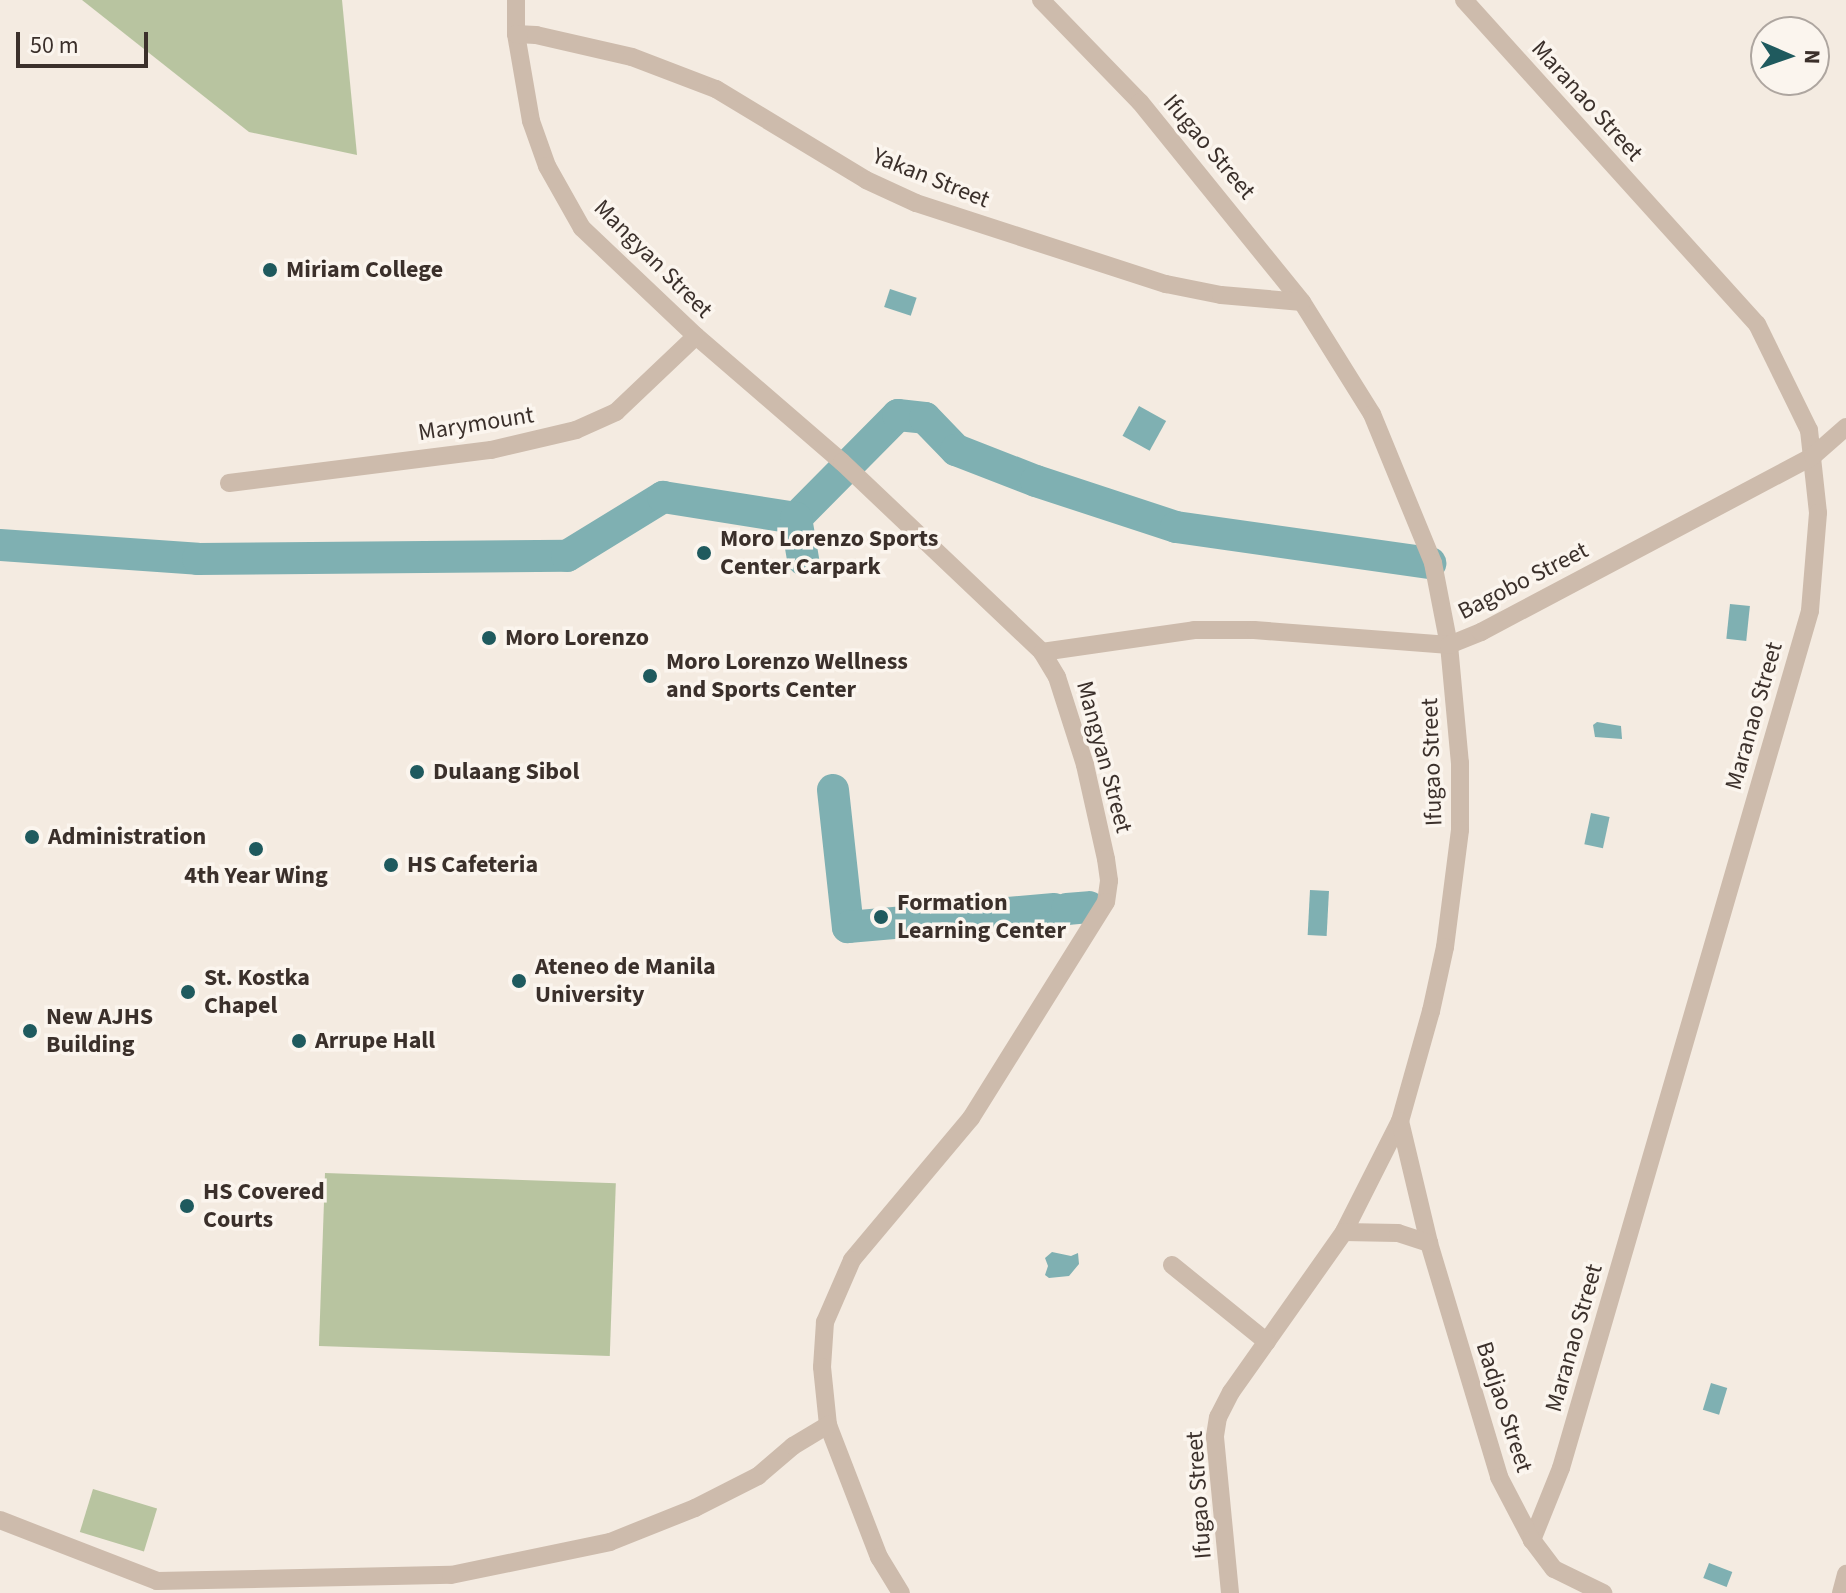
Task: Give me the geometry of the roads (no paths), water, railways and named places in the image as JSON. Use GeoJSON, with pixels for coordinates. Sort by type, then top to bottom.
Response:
{"type":"FeatureCollection","features":[{"type":"Feature","properties":{"kind":"street","name":"Mangyan Street"},"geometry":{"type":"LineString","coordinates":[[516,0],[516,34],[531,121],[547,166],[582,228],[696,336],[842,462],[1042,652],[1061,688],[1085,765],[1106,859],[1109,881],[1106,902],[971,1118],[852,1260],[825,1322],[822,1367],[828,1425],[879,1557],[901,1593]]}},
{"type":"Feature","properties":{"kind":"street","name":"Ifugao Street"},"geometry":{"type":"LineString","coordinates":[[1041,0],[1140,102],[1302,302],[1372,414],[1433,563],[1449,645],[1460,763],[1458,845],[1437,985],[1400,1121],[1344,1232],[1218,1417],[1215,1437],[1230,1593]]}},
{"type":"Feature","properties":{"kind":"street","name":"Maranao Street"},"geometry":{"type":"LineString","coordinates":[[1464,0],[1757,324],[1809,430],[1818,513],[1810,611],[1561,1468],[1532,1540]]}},
{"type":"Feature","properties":{"kind":"street","name":"Yakan Street"},"geometry":{"type":"LineString","coordinates":[[516,34],[536,35],[632,57],[716,89],[866,180],[955,216],[1166,284],[1221,295],[1302,302]]}},
{"type":"Feature","properties":{"kind":"street","name":"Marymount"},"geometry":{"type":"LineString","coordinates":[[229,483],[491,450],[576,430],[616,412],[696,336]]}},
{"type":"Feature","properties":{"kind":"street","name":"Bagobo Street"},"geometry":{"type":"LineString","coordinates":[[1042,652],[1194,630],[1254,630],[1449,645],[1495,625],[1813,456],[1846,427]]}},
{"type":"Feature","properties":{"kind":"street","name":"Badjao Street"},"geometry":{"type":"LineString","coordinates":[[1400,1121],[1429,1243],[1499,1477],[1532,1540],[1554,1569],[1603,1593]]}},
{"type":"Feature","properties":{"kind":"street"},"geometry":{"type":"LineString","coordinates":[[1344,1232],[1398,1233],[1429,1243]]}},
{"type":"Feature","properties":{"kind":"street"},"geometry":{"type":"LineString","coordinates":[[1172,1265],[1267,1342]]}},
{"type":"Feature","properties":{"kind":"street"},"geometry":{"type":"LineString","coordinates":[[0,1520],[154,1587],[451,1575],[610,1542],[695,1508],[758,1476],[793,1446],[828,1425]]}},
{"type":"Feature","properties":{"kind":"street"},"geometry":{"type":"LineString","coordinates":[[1841,1593],[1846,1574]]}},
{"type":"Feature","properties":{"kind":"water"},"geometry":{"type":"Polygon","coordinates":[[[890,289],[917,298],[911,316],[884,307],[890,289]]]}},
{"type":"Feature","properties":{"kind":"water"},"geometry":{"type":"Polygon","coordinates":[[[1139,406],[1166,421],[1150,451],[1123,436],[1139,406]]]}},
{"type":"Feature","properties":{"kind":"water"},"geometry":{"type":"Polygon","coordinates":[[[1730,604],[1750,606],[1746,641],[1726,639],[1730,604]]]}},
{"type":"Feature","properties":{"kind":"water"},"geometry":{"type":"Polygon","coordinates":[[[1597,722],[1621,726],[1622,739],[1595,737],[1593,725],[1597,722]]]}},
{"type":"Feature","properties":{"kind":"water"},"geometry":{"type":"Polygon","coordinates":[[[1591,813],[1610,817],[1603,848],[1584,844],[1591,813]]]}},
{"type":"Feature","properties":{"kind":"water"},"geometry":{"type":"Polygon","coordinates":[[[1310,890],[1329,891],[1327,936],[1308,935],[1310,890]]]}},
{"type":"Feature","properties":{"kind":"water"},"geometry":{"type":"Polygon","coordinates":[[[1052,1252],[1071,1256],[1078,1253],[1079,1264],[1069,1276],[1049,1278],[1045,1275],[1048,1266],[1045,1258],[1052,1252]]]}},
{"type":"Feature","properties":{"kind":"water"},"geometry":{"type":"Polygon","coordinates":[[[1711,1383],[1727,1388],[1719,1415],[1703,1410],[1711,1383]]]}},
{"type":"Feature","properties":{"kind":"water"},"geometry":{"type":"Polygon","coordinates":[[[1709,1563],[1732,1572],[1727,1587],[1703,1578],[1709,1563]]]}},
{"type":"Feature","properties":{"kind":"waterway"},"geometry":{"type":"LineString","coordinates":[[796,518],[898,415],[925,418],[956,450],[1036,481],[1176,527],[1430,563]]}},
{"type":"Feature","properties":{"kind":"waterway"},"geometry":{"type":"LineString","coordinates":[[0,545],[198,559],[567,556],[663,497],[796,518],[803,559]]}},
{"type":"Feature","properties":{"kind":"waterway"},"geometry":{"type":"LineString","coordinates":[[833,790],[848,927],[1054,909]]}},
{"type":"Feature","properties":{"kind":"waterway"},"geometry":{"type":"LineString","coordinates":[[1067,909],[1089,907]]}},
{"type":"Feature","properties":{"kind":"place","name":"Miriam College"},"geometry":{"type":"Point","coordinates":[270,270]}},
{"type":"Feature","properties":{"kind":"place","name":"Moro Lorenzo Sports Center Carpark"},"geometry":{"type":"Point","coordinates":[704,553]}},
{"type":"Feature","properties":{"kind":"place","name":"Moro Lorenzo"},"geometry":{"type":"Point","coordinates":[489,638]}},
{"type":"Feature","properties":{"kind":"place","name":"Moro Lorenzo Wellness and Sports Center"},"geometry":{"type":"Point","coordinates":[650,676]}},
{"type":"Feature","properties":{"kind":"place","name":"Dulaang Sibol"},"geometry":{"type":"Point","coordinates":[417,772]}},
{"type":"Feature","properties":{"kind":"place","name":"Administration"},"geometry":{"type":"Point","coordinates":[32,837]}},
{"type":"Feature","properties":{"kind":"place","name":"4th Year Wing"},"geometry":{"type":"Point","coordinates":[256,849]}},
{"type":"Feature","properties":{"kind":"place","name":"HS Cafeteria"},"geometry":{"type":"Point","coordinates":[391,865]}},
{"type":"Feature","properties":{"kind":"place","name":"Formation Learning Center"},"geometry":{"type":"Point","coordinates":[881,917]}},
{"type":"Feature","properties":{"kind":"place","name":"Ateneo de Manila University"},"geometry":{"type":"Point","coordinates":[519,981]}},
{"type":"Feature","properties":{"kind":"place","name":"St. Kostka Chapel"},"geometry":{"type":"Point","coordinates":[188,992]}},
{"type":"Feature","properties":{"kind":"place","name":"New AJHS Building"},"geometry":{"type":"Point","coordinates":[30,1031]}},
{"type":"Feature","properties":{"kind":"place","name":"Arrupe Hall"},"geometry":{"type":"Point","coordinates":[299,1041]}},
{"type":"Feature","properties":{"kind":"place","name":"HS Covered Courts"},"geometry":{"type":"Point","coordinates":[187,1206]}}]}
